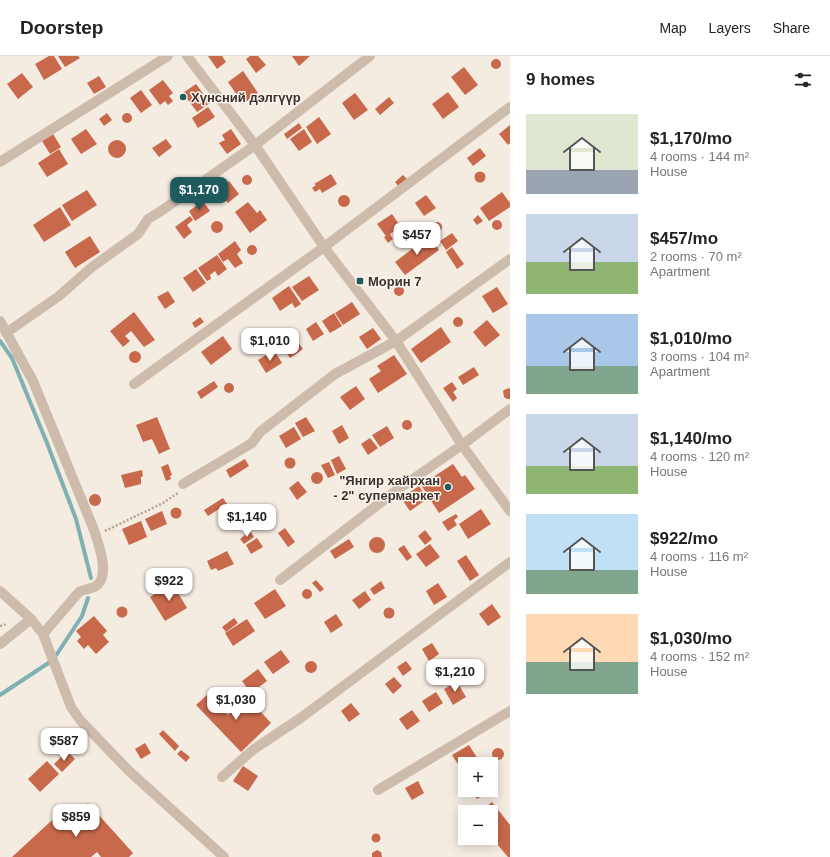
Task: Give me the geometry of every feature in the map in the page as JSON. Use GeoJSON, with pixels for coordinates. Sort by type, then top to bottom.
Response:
{"type":"FeatureCollection","features":[{"type":"Feature","properties":{"kind":"street"},"geometry":{"type":"LineString","coordinates":[[0,162],[168,56]]}},
{"type":"Feature","properties":{"kind":"street"},"geometry":{"type":"LineString","coordinates":[[187,56],[255,145],[324,247],[396,341],[462,445],[510,511]]}},
{"type":"Feature","properties":{"kind":"street"},"geometry":{"type":"LineString","coordinates":[[6,333],[59,296],[92,267],[138,234],[148,219],[255,145],[370,56]]}},
{"type":"Feature","properties":{"kind":"street"},"geometry":{"type":"LineString","coordinates":[[134,384],[324,247],[510,107]]}},
{"type":"Feature","properties":{"kind":"street"},"geometry":{"type":"LineString","coordinates":[[183,484],[252,443],[260,432],[335,374],[396,341],[510,259]]}},
{"type":"Feature","properties":{"kind":"street"},"geometry":{"type":"LineString","coordinates":[[0,321],[33,381],[102,554],[102,580],[96,587],[79,592],[43,634]]}},
{"type":"Feature","properties":{"kind":"street"},"geometry":{"type":"LineString","coordinates":[[280,580],[397,490],[462,445],[510,409]]}},
{"type":"Feature","properties":{"kind":"street"},"geometry":{"type":"LineString","coordinates":[[222,777],[254,749],[302,717],[510,562]]}},
{"type":"Feature","properties":{"kind":"street"},"geometry":{"type":"LineString","coordinates":[[0,591],[31,618],[43,634],[71,707],[80,720],[128,770],[224,857]]}},
{"type":"Feature","properties":{"kind":"street"},"geometry":{"type":"LineString","coordinates":[[0,644],[31,618]]}},
{"type":"Feature","properties":{"kind":"street"},"geometry":{"type":"LineString","coordinates":[[378,790],[510,711]]}},
{"type":"Feature","properties":{"kind":"path"},"geometry":{"type":"LineString","coordinates":[[96,536],[163,503],[183,490],[183,484]]}},
{"type":"Feature","properties":{"kind":"building"},"geometry":{"type":"Polygon","coordinates":[[[49,56],[54,56],[62,69],[44,80],[35,64],[49,56]]]}},
{"type":"Feature","properties":{"kind":"building"},"geometry":{"type":"Polygon","coordinates":[[[58,56],[78,56],[80,58],[65,67],[58,56]]]}},
{"type":"Feature","properties":{"kind":"building"},"geometry":{"type":"Polygon","coordinates":[[[208,56],[222,56],[226,62],[217,69],[208,56]]]}},
{"type":"Feature","properties":{"kind":"building"},"geometry":{"type":"Polygon","coordinates":[[[250,56],[258,56],[266,65],[256,73],[246,59],[250,56]]]}},
{"type":"Feature","properties":{"kind":"building"},"geometry":{"type":"Polygon","coordinates":[[[292,56],[310,56],[299,66],[292,56]]]}},
{"type":"Feature","properties":{"kind":"building"},"geometry":{"type":"Polygon","coordinates":[[[494,59],[498,59],[500,60],[500,68],[494,69],[491,66],[491,62],[494,59]]]}},
{"type":"Feature","properties":{"kind":"building"},"geometry":{"type":"Polygon","coordinates":[[[464,67],[478,85],[465,95],[451,77],[464,67]]]}},
{"type":"Feature","properties":{"kind":"building"},"geometry":{"type":"Polygon","coordinates":[[[243,71],[258,93],[243,104],[228,82],[243,71]]]}},
{"type":"Feature","properties":{"kind":"building"},"geometry":{"type":"Polygon","coordinates":[[[22,73],[33,87],[18,99],[7,84],[22,73]]]}},
{"type":"Feature","properties":{"kind":"building"},"geometry":{"type":"Polygon","coordinates":[[[99,76],[106,87],[94,94],[87,83],[99,76]]]}},
{"type":"Feature","properties":{"kind":"building"},"geometry":{"type":"Polygon","coordinates":[[[163,80],[173,93],[169,96],[173,101],[168,105],[165,101],[160,105],[149,90],[163,80]]]}},
{"type":"Feature","properties":{"kind":"building"},"geometry":{"type":"Polygon","coordinates":[[[196,84],[210,103],[197,112],[183,93],[196,84]]]}},
{"type":"Feature","properties":{"kind":"building"},"geometry":{"type":"Polygon","coordinates":[[[141,90],[152,105],[141,113],[130,98],[141,90]]]}},
{"type":"Feature","properties":{"kind":"building"},"geometry":{"type":"Polygon","coordinates":[[[448,92],[459,107],[443,119],[432,104],[448,92]]]}},
{"type":"Feature","properties":{"kind":"building"},"geometry":{"type":"Polygon","coordinates":[[[355,93],[368,110],[354,120],[342,103],[355,93]]]}},
{"type":"Feature","properties":{"kind":"building"},"geometry":{"type":"Polygon","coordinates":[[[389,97],[394,103],[380,115],[375,109],[389,97]]]}},
{"type":"Feature","properties":{"kind":"building"},"geometry":{"type":"Polygon","coordinates":[[[208,107],[215,117],[198,128],[192,118],[208,107]]]}},
{"type":"Feature","properties":{"kind":"building"},"geometry":{"type":"Polygon","coordinates":[[[107,113],[112,120],[104,126],[99,119],[107,113]]]}},
{"type":"Feature","properties":{"kind":"building"},"geometry":{"type":"Polygon","coordinates":[[[125,113],[129,113],[131,114],[131,122],[125,123],[122,120],[122,116],[125,113]]]}},
{"type":"Feature","properties":{"kind":"building"},"geometry":{"type":"Polygon","coordinates":[[[319,117],[331,134],[317,144],[306,127],[319,117]]]}},
{"type":"Feature","properties":{"kind":"building"},"geometry":{"type":"Polygon","coordinates":[[[299,123],[302,128],[287,139],[284,134],[299,123]]]}},
{"type":"Feature","properties":{"kind":"building"},"geometry":{"type":"Polygon","coordinates":[[[510,125],[510,143],[508,145],[499,134],[510,125]]]}},
{"type":"Feature","properties":{"kind":"building"},"geometry":{"type":"Polygon","coordinates":[[[86,129],[97,144],[81,154],[71,139],[86,129]]]}},
{"type":"Feature","properties":{"kind":"building"},"geometry":{"type":"Polygon","coordinates":[[[231,129],[241,144],[227,154],[219,143],[225,140],[222,135],[231,129]]]}},
{"type":"Feature","properties":{"kind":"building"},"geometry":{"type":"Polygon","coordinates":[[[304,129],[312,142],[299,151],[290,139],[304,129]]]}},
{"type":"Feature","properties":{"kind":"building"},"geometry":{"type":"Polygon","coordinates":[[[53,134],[61,147],[50,154],[42,141],[53,134]]]}},
{"type":"Feature","properties":{"kind":"building"},"geometry":{"type":"Polygon","coordinates":[[[166,139],[172,147],[159,157],[152,148],[166,139]]]}},
{"type":"Feature","properties":{"kind":"building"},"geometry":{"type":"Polygon","coordinates":[[[117,140],[123,143],[126,149],[123,155],[117,158],[111,155],[108,149],[111,143],[117,140]]]}},
{"type":"Feature","properties":{"kind":"building"},"geometry":{"type":"Polygon","coordinates":[[[480,148],[486,156],[473,166],[467,158],[480,148]]]}},
{"type":"Feature","properties":{"kind":"building"},"geometry":{"type":"Polygon","coordinates":[[[59,149],[68,164],[47,177],[38,163],[59,149]]]}},
{"type":"Feature","properties":{"kind":"building"},"geometry":{"type":"Polygon","coordinates":[[[480,171],[484,173],[486,177],[484,181],[480,183],[476,181],[474,177],[476,173],[480,171]]]}},
{"type":"Feature","properties":{"kind":"building"},"geometry":{"type":"Polygon","coordinates":[[[331,174],[337,184],[322,193],[320,189],[315,192],[312,188],[316,185],[314,184],[331,174]]]}},
{"type":"Feature","properties":{"kind":"building"},"geometry":{"type":"Polygon","coordinates":[[[245,175],[249,175],[251,176],[251,184],[245,185],[242,182],[242,178],[245,175]]]}},
{"type":"Feature","properties":{"kind":"building"},"geometry":{"type":"Polygon","coordinates":[[[403,175],[407,179],[399,187],[395,182],[403,175]]]}},
{"type":"Feature","properties":{"kind":"building"},"geometry":{"type":"Polygon","coordinates":[[[229,181],[239,194],[228,203],[218,190],[229,181]]]}},
{"type":"Feature","properties":{"kind":"building"},"geometry":{"type":"Polygon","coordinates":[[[87,190],[97,205],[72,221],[62,205],[87,190]]]}},
{"type":"Feature","properties":{"kind":"building"},"geometry":{"type":"Polygon","coordinates":[[[502,192],[510,203],[510,207],[489,221],[480,208],[502,192]]]}},
{"type":"Feature","properties":{"kind":"building"},"geometry":{"type":"Polygon","coordinates":[[[342,195],[346,195],[350,201],[346,207],[342,207],[338,203],[338,199],[342,195]]]}},
{"type":"Feature","properties":{"kind":"building"},"geometry":{"type":"Polygon","coordinates":[[[426,195],[436,208],[424,216],[415,203],[426,195]]]}},
{"type":"Feature","properties":{"kind":"building"},"geometry":{"type":"Polygon","coordinates":[[[203,201],[210,211],[195,221],[189,211],[203,201]]]}},
{"type":"Feature","properties":{"kind":"building"},"geometry":{"type":"Polygon","coordinates":[[[248,202],[257,213],[260,210],[267,220],[250,233],[235,212],[248,202]]]}},
{"type":"Feature","properties":{"kind":"building"},"geometry":{"type":"Polygon","coordinates":[[[60,207],[71,225],[44,242],[33,225],[60,207]]]}},
{"type":"Feature","properties":{"kind":"building"},"geometry":{"type":"Polygon","coordinates":[[[392,214],[401,227],[390,234],[393,239],[388,243],[384,237],[386,236],[377,224],[392,214]]]}},
{"type":"Feature","properties":{"kind":"building"},"geometry":{"type":"Polygon","coordinates":[[[478,215],[483,221],[477,225],[473,220],[478,215]]]}},
{"type":"Feature","properties":{"kind":"building"},"geometry":{"type":"Polygon","coordinates":[[[190,216],[193,220],[187,225],[192,232],[184,239],[175,227],[190,216]]]}},
{"type":"Feature","properties":{"kind":"building"},"geometry":{"type":"Polygon","coordinates":[[[495,220],[499,220],[501,221],[501,229],[495,230],[492,227],[492,223],[495,220]]]}},
{"type":"Feature","properties":{"kind":"building"},"geometry":{"type":"Polygon","coordinates":[[[219,221],[222,222],[222,232],[215,233],[212,232],[211,225],[212,222],[219,221]]]}},
{"type":"Feature","properties":{"kind":"building"},"geometry":{"type":"Polygon","coordinates":[[[435,222],[439,222],[441,223],[441,231],[435,232],[432,229],[432,225],[435,222]]]}},
{"type":"Feature","properties":{"kind":"building"},"geometry":{"type":"Polygon","coordinates":[[[452,233],[458,241],[446,250],[440,241],[452,233]]]}},
{"type":"Feature","properties":{"kind":"building"},"geometry":{"type":"Polygon","coordinates":[[[90,236],[100,252],[75,268],[65,252],[90,236]]]}},
{"type":"Feature","properties":{"kind":"building"},"geometry":{"type":"Polygon","coordinates":[[[429,236],[439,250],[405,275],[395,262],[429,236]]]}},
{"type":"Feature","properties":{"kind":"building"},"geometry":{"type":"Polygon","coordinates":[[[235,241],[241,250],[237,254],[243,263],[235,268],[228,259],[223,262],[218,254],[235,241]]]}},
{"type":"Feature","properties":{"kind":"building"},"geometry":{"type":"Polygon","coordinates":[[[250,245],[254,245],[256,246],[256,254],[250,255],[247,252],[247,248],[250,245]]]}},
{"type":"Feature","properties":{"kind":"building"},"geometry":{"type":"Polygon","coordinates":[[[452,247],[464,264],[457,269],[446,252],[452,247]]]}},
{"type":"Feature","properties":{"kind":"building"},"geometry":{"type":"Polygon","coordinates":[[[217,255],[227,269],[218,276],[215,271],[210,275],[211,279],[207,281],[198,268],[217,255]]]}},
{"type":"Feature","properties":{"kind":"building"},"geometry":{"type":"Polygon","coordinates":[[[196,269],[206,283],[193,292],[183,278],[196,269]]]}},
{"type":"Feature","properties":{"kind":"building"},"geometry":{"type":"Polygon","coordinates":[[[309,276],[319,290],[302,301],[292,287],[309,276]]]}},
{"type":"Feature","properties":{"kind":"building"},"geometry":{"type":"Polygon","coordinates":[[[289,286],[301,304],[295,308],[292,303],[280,311],[272,298],[289,286]]]}},
{"type":"Feature","properties":{"kind":"building"},"geometry":{"type":"Polygon","coordinates":[[[397,286],[401,286],[403,287],[403,295],[397,296],[394,293],[394,289],[397,286]]]}},
{"type":"Feature","properties":{"kind":"building"},"geometry":{"type":"Polygon","coordinates":[[[497,287],[508,304],[493,313],[482,296],[497,287]]]}},
{"type":"Feature","properties":{"kind":"building"},"geometry":{"type":"Polygon","coordinates":[[[168,291],[175,302],[165,309],[157,297],[168,291]]]}},
{"type":"Feature","properties":{"kind":"building"},"geometry":{"type":"Polygon","coordinates":[[[352,302],[360,314],[343,325],[335,313],[352,302]]]}},
{"type":"Feature","properties":{"kind":"building"},"geometry":{"type":"Polygon","coordinates":[[[134,312],[155,340],[144,347],[131,331],[125,336],[130,341],[123,347],[110,331],[134,312]]]}},
{"type":"Feature","properties":{"kind":"building"},"geometry":{"type":"Polygon","coordinates":[[[334,313],[342,326],[330,333],[322,321],[334,313]]]}},
{"type":"Feature","properties":{"kind":"building"},"geometry":{"type":"Polygon","coordinates":[[[200,317],[204,322],[195,328],[192,323],[200,317]]]}},
{"type":"Feature","properties":{"kind":"building"},"geometry":{"type":"Polygon","coordinates":[[[456,317],[460,317],[463,322],[460,327],[456,327],[453,324],[453,320],[456,317]]]}},
{"type":"Feature","properties":{"kind":"building"},"geometry":{"type":"Polygon","coordinates":[[[487,320],[500,335],[485,347],[473,332],[487,320]]]}},
{"type":"Feature","properties":{"kind":"building"},"geometry":{"type":"Polygon","coordinates":[[[316,322],[324,334],[313,341],[306,329],[316,322]]]}},
{"type":"Feature","properties":{"kind":"building"},"geometry":{"type":"Polygon","coordinates":[[[441,327],[451,342],[421,363],[411,349],[441,327]]]}},
{"type":"Feature","properties":{"kind":"building"},"geometry":{"type":"Polygon","coordinates":[[[272,328],[276,328],[278,329],[278,337],[272,338],[269,335],[269,331],[272,328]]]}},
{"type":"Feature","properties":{"kind":"building"},"geometry":{"type":"Polygon","coordinates":[[[373,328],[381,339],[367,349],[359,337],[373,328]]]}},
{"type":"Feature","properties":{"kind":"building"},"geometry":{"type":"Polygon","coordinates":[[[293,335],[303,349],[290,358],[280,344],[293,335]]]}},
{"type":"Feature","properties":{"kind":"building"},"geometry":{"type":"Polygon","coordinates":[[[223,336],[232,349],[211,365],[201,352],[223,336]]]}},
{"type":"Feature","properties":{"kind":"building"},"geometry":{"type":"Polygon","coordinates":[[[274,350],[282,363],[266,373],[258,360],[274,350]]]}},
{"type":"Feature","properties":{"kind":"building"},"geometry":{"type":"Polygon","coordinates":[[[135,351],[139,353],[141,357],[139,361],[135,363],[131,361],[129,357],[131,353],[135,351]]]}},
{"type":"Feature","properties":{"kind":"building"},"geometry":{"type":"Polygon","coordinates":[[[394,355],[407,374],[378,393],[369,379],[381,371],[377,366],[394,355]]]}},
{"type":"Feature","properties":{"kind":"building"},"geometry":{"type":"Polygon","coordinates":[[[474,367],[479,375],[463,385],[458,377],[474,367]]]}},
{"type":"Feature","properties":{"kind":"building"},"geometry":{"type":"Polygon","coordinates":[[[214,381],[218,387],[201,399],[197,392],[214,381]]]}},
{"type":"Feature","properties":{"kind":"building"},"geometry":{"type":"Polygon","coordinates":[[[452,382],[457,389],[453,392],[457,398],[453,402],[443,388],[452,382]]]}},
{"type":"Feature","properties":{"kind":"building"},"geometry":{"type":"Polygon","coordinates":[[[227,383],[231,383],[233,384],[233,392],[227,393],[224,390],[224,386],[227,383]]]}},
{"type":"Feature","properties":{"kind":"building"},"geometry":{"type":"Polygon","coordinates":[[[356,386],[365,399],[350,410],[340,397],[356,386]]]}},
{"type":"Feature","properties":{"kind":"building"},"geometry":{"type":"Polygon","coordinates":[[[510,388],[510,399],[507,399],[504,397],[503,391],[510,388]]]}},
{"type":"Feature","properties":{"kind":"building"},"geometry":{"type":"Polygon","coordinates":[[[157,417],[170,449],[159,454],[152,439],[143,442],[136,425],[157,417]]]}},
{"type":"Feature","properties":{"kind":"building"},"geometry":{"type":"Polygon","coordinates":[[[306,417],[315,431],[303,437],[295,423],[306,417]]]}},
{"type":"Feature","properties":{"kind":"building"},"geometry":{"type":"Polygon","coordinates":[[[405,420],[409,420],[411,421],[411,429],[405,430],[402,427],[402,423],[405,420]]]}},
{"type":"Feature","properties":{"kind":"building"},"geometry":{"type":"Polygon","coordinates":[[[342,425],[349,438],[339,444],[332,431],[342,425]]]}},
{"type":"Feature","properties":{"kind":"building"},"geometry":{"type":"Polygon","coordinates":[[[387,426],[394,438],[380,447],[372,435],[387,426]]]}},
{"type":"Feature","properties":{"kind":"building"},"geometry":{"type":"Polygon","coordinates":[[[294,427],[301,439],[286,448],[279,436],[294,427]]]}},
{"type":"Feature","properties":{"kind":"building"},"geometry":{"type":"Polygon","coordinates":[[[370,438],[378,448],[368,455],[361,444],[370,438]]]}},
{"type":"Feature","properties":{"kind":"building"},"geometry":{"type":"Polygon","coordinates":[[[339,456],[346,469],[337,474],[331,460],[339,456]]]}},
{"type":"Feature","properties":{"kind":"building"},"geometry":{"type":"Polygon","coordinates":[[[290,457],[294,459],[296,463],[294,467],[290,469],[286,467],[284,463],[286,459],[290,457]]]}},
{"type":"Feature","properties":{"kind":"building"},"geometry":{"type":"Polygon","coordinates":[[[245,459],[249,466],[230,478],[226,470],[245,459]]]}},
{"type":"Feature","properties":{"kind":"building"},"geometry":{"type":"Polygon","coordinates":[[[329,462],[335,475],[328,478],[321,465],[329,462]]]}},
{"type":"Feature","properties":{"kind":"building"},"geometry":{"type":"Polygon","coordinates":[[[168,464],[172,475],[170,476],[171,479],[166,481],[161,467],[168,464]]]}},
{"type":"Feature","properties":{"kind":"building","name":"\"Янгир хайрхан - 2\" супермаркет"},"geometry":{"type":"Polygon","coordinates":[[[453,464],[462,477],[465,475],[475,489],[439,513],[421,485],[453,464]]]}},
{"type":"Feature","properties":{"kind":"building"},"geometry":{"type":"Polygon","coordinates":[[[142,470],[143,476],[141,477],[141,484],[125,488],[121,475],[142,470]]]}},
{"type":"Feature","properties":{"kind":"building"},"geometry":{"type":"Polygon","coordinates":[[[317,472],[321,474],[323,478],[321,482],[317,484],[313,482],[311,478],[313,474],[317,472]]]}},
{"type":"Feature","properties":{"kind":"building"},"geometry":{"type":"Polygon","coordinates":[[[298,481],[307,492],[297,500],[289,488],[298,481]]]}},
{"type":"Feature","properties":{"kind":"building"},"geometry":{"type":"Polygon","coordinates":[[[419,486],[427,499],[410,511],[401,498],[419,486]]]}},
{"type":"Feature","properties":{"kind":"building"},"geometry":{"type":"Polygon","coordinates":[[[93,494],[97,494],[101,500],[97,506],[93,506],[89,502],[89,498],[93,494]]]}},
{"type":"Feature","properties":{"kind":"building"},"geometry":{"type":"Polygon","coordinates":[[[223,498],[227,504],[208,516],[204,510],[223,498]]]}},
{"type":"Feature","properties":{"kind":"building"},"geometry":{"type":"Polygon","coordinates":[[[174,508],[178,508],[180,509],[180,517],[174,518],[171,515],[171,511],[174,508]]]}},
{"type":"Feature","properties":{"kind":"building"},"geometry":{"type":"Polygon","coordinates":[[[481,509],[491,524],[468,539],[459,524],[481,509]]]}},
{"type":"Feature","properties":{"kind":"building"},"geometry":{"type":"Polygon","coordinates":[[[162,511],[167,524],[151,531],[145,519],[162,511]]]}},
{"type":"Feature","properties":{"kind":"building"},"geometry":{"type":"Polygon","coordinates":[[[456,514],[458,517],[454,520],[457,525],[448,531],[442,522],[456,514]]]}},
{"type":"Feature","properties":{"kind":"building"},"geometry":{"type":"Polygon","coordinates":[[[141,521],[147,537],[129,545],[122,529],[141,521]]]}},
{"type":"Feature","properties":{"kind":"building"},"geometry":{"type":"Polygon","coordinates":[[[285,528],[295,542],[288,547],[278,533],[285,528]]]}},
{"type":"Feature","properties":{"kind":"building"},"geometry":{"type":"Polygon","coordinates":[[[425,530],[432,539],[425,545],[418,536],[425,530]]]}},
{"type":"Feature","properties":{"kind":"building"},"geometry":{"type":"Polygon","coordinates":[[[250,531],[254,537],[244,544],[240,539],[250,531]]]}},
{"type":"Feature","properties":{"kind":"building"},"geometry":{"type":"Polygon","coordinates":[[[377,537],[384,542],[385,545],[380,552],[377,553],[370,548],[369,545],[374,538],[377,537]]]}},
{"type":"Feature","properties":{"kind":"building"},"geometry":{"type":"Polygon","coordinates":[[[257,538],[263,547],[251,554],[246,545],[257,538]]]}},
{"type":"Feature","properties":{"kind":"building"},"geometry":{"type":"Polygon","coordinates":[[[349,539],[354,547],[335,559],[330,551],[349,539]]]}},
{"type":"Feature","properties":{"kind":"building"},"geometry":{"type":"Polygon","coordinates":[[[430,544],[440,557],[426,567],[416,554],[430,544]]]}},
{"type":"Feature","properties":{"kind":"building"},"geometry":{"type":"Polygon","coordinates":[[[404,545],[412,557],[407,561],[398,549],[404,545]]]}},
{"type":"Feature","properties":{"kind":"building"},"geometry":{"type":"Polygon","coordinates":[[[227,551],[234,564],[218,571],[216,568],[211,570],[207,561],[227,551]]]}},
{"type":"Feature","properties":{"kind":"building"},"geometry":{"type":"Polygon","coordinates":[[[466,555],[479,575],[470,581],[457,561],[466,555]]]}},
{"type":"Feature","properties":{"kind":"building"},"geometry":{"type":"Polygon","coordinates":[[[316,580],[324,589],[320,592],[312,583],[316,580]]]}},
{"type":"Feature","properties":{"kind":"building"},"geometry":{"type":"Polygon","coordinates":[[[381,581],[385,588],[374,595],[370,589],[381,581]]]}},
{"type":"Feature","properties":{"kind":"building"},"geometry":{"type":"Polygon","coordinates":[[[172,583],[187,608],[165,621],[150,597],[172,583]]]}},
{"type":"Feature","properties":{"kind":"building"},"geometry":{"type":"Polygon","coordinates":[[[438,583],[447,597],[434,605],[426,591],[438,583]]]}},
{"type":"Feature","properties":{"kind":"building"},"geometry":{"type":"Polygon","coordinates":[[[275,589],[286,606],[265,619],[254,603],[275,589]]]}},
{"type":"Feature","properties":{"kind":"building"},"geometry":{"type":"Polygon","coordinates":[[[307,589],[312,594],[307,599],[302,594],[307,589]]]}},
{"type":"Feature","properties":{"kind":"building"},"geometry":{"type":"Polygon","coordinates":[[[365,591],[371,600],[359,609],[352,600],[365,591]]]}},
{"type":"Feature","properties":{"kind":"building"},"geometry":{"type":"Polygon","coordinates":[[[492,604],[501,617],[488,626],[479,614],[492,604]]]}},
{"type":"Feature","properties":{"kind":"building"},"geometry":{"type":"Polygon","coordinates":[[[122,606],[126,608],[128,612],[126,616],[122,618],[118,616],[116,612],[118,608],[122,606]]]}},
{"type":"Feature","properties":{"kind":"building"},"geometry":{"type":"Polygon","coordinates":[[[387,608],[391,608],[393,609],[393,617],[387,618],[384,615],[384,611],[387,608]]]}},
{"type":"Feature","properties":{"kind":"building"},"geometry":{"type":"Polygon","coordinates":[[[336,614],[343,625],[331,633],[324,622],[336,614]]]}},
{"type":"Feature","properties":{"kind":"building"},"geometry":{"type":"Polygon","coordinates":[[[94,616],[107,631],[103,635],[109,642],[96,654],[88,645],[84,649],[77,641],[81,637],[76,631],[94,616]]]}},
{"type":"Feature","properties":{"kind":"building"},"geometry":{"type":"Polygon","coordinates":[[[234,618],[238,623],[226,632],[222,627],[234,618]]]}},
{"type":"Feature","properties":{"kind":"building"},"geometry":{"type":"Polygon","coordinates":[[[247,619],[255,631],[233,646],[225,633],[247,619]]]}},
{"type":"Feature","properties":{"kind":"building"},"geometry":{"type":"Polygon","coordinates":[[[432,643],[439,654],[429,661],[422,649],[432,643]]]}},
{"type":"Feature","properties":{"kind":"building"},"geometry":{"type":"Polygon","coordinates":[[[281,650],[290,662],[273,674],[264,662],[281,650]]]}},
{"type":"Feature","properties":{"kind":"building"},"geometry":{"type":"Polygon","coordinates":[[[309,661],[313,661],[317,667],[313,673],[309,673],[305,669],[305,665],[309,661]]]}},
{"type":"Feature","properties":{"kind":"building"},"geometry":{"type":"Polygon","coordinates":[[[406,661],[412,669],[403,676],[397,667],[406,661]]]}},
{"type":"Feature","properties":{"kind":"building"},"geometry":{"type":"Polygon","coordinates":[[[258,669],[267,681],[251,693],[242,681],[258,669]]]}},
{"type":"Feature","properties":{"kind":"building"},"geometry":{"type":"Polygon","coordinates":[[[394,677],[402,686],[393,694],[385,684],[394,677]]]}},
{"type":"Feature","properties":{"kind":"building"},"geometry":{"type":"Polygon","coordinates":[[[457,682],[466,697],[453,705],[444,689],[457,682]]]}},
{"type":"Feature","properties":{"kind":"building"},"geometry":{"type":"Polygon","coordinates":[[[436,692],[443,703],[429,712],[422,701],[436,692]]]}},
{"type":"Feature","properties":{"kind":"building"},"geometry":{"type":"Polygon","coordinates":[[[208,694],[228,715],[247,697],[271,723],[241,752],[196,705],[208,694]]]}},
{"type":"Feature","properties":{"kind":"building"},"geometry":{"type":"Polygon","coordinates":[[[351,703],[360,714],[349,722],[341,711],[351,703]]]}},
{"type":"Feature","properties":{"kind":"building"},"geometry":{"type":"Polygon","coordinates":[[[412,710],[420,721],[407,730],[399,719],[412,710]]]}},
{"type":"Feature","properties":{"kind":"building"},"geometry":{"type":"Polygon","coordinates":[[[163,730],[179,746],[175,751],[159,734],[163,730]]]}},
{"type":"Feature","properties":{"kind":"building"},"geometry":{"type":"Polygon","coordinates":[[[145,743],[151,753],[141,759],[135,749],[145,743]]]}},
{"type":"Feature","properties":{"kind":"building"},"geometry":{"type":"Polygon","coordinates":[[[469,745],[477,757],[458,757],[458,764],[452,755],[469,745]]]}},
{"type":"Feature","properties":{"kind":"building"},"geometry":{"type":"Polygon","coordinates":[[[498,748],[504,754],[502,758],[498,760],[498,757],[494,757],[492,754],[494,750],[498,748]]]}},
{"type":"Feature","properties":{"kind":"building"},"geometry":{"type":"Polygon","coordinates":[[[181,750],[190,757],[186,762],[177,754],[181,750]]]}},
{"type":"Feature","properties":{"kind":"building"},"geometry":{"type":"Polygon","coordinates":[[[67,751],[75,759],[62,772],[54,764],[67,751]]]}},
{"type":"Feature","properties":{"kind":"building"},"geometry":{"type":"Polygon","coordinates":[[[47,761],[59,774],[40,792],[28,779],[47,761]]]}},
{"type":"Feature","properties":{"kind":"building"},"geometry":{"type":"Polygon","coordinates":[[[243,766],[258,776],[248,791],[233,781],[243,766]]]}},
{"type":"Feature","properties":{"kind":"building"},"geometry":{"type":"Polygon","coordinates":[[[418,781],[424,793],[412,800],[405,788],[418,781]]]}},
{"type":"Feature","properties":{"kind":"building"},"geometry":{"type":"Polygon","coordinates":[[[88,803],[133,853],[129,857],[101,857],[97,852],[91,857],[12,857],[62,811],[70,820],[88,803]]]}},
{"type":"Feature","properties":{"kind":"building"},"geometry":{"type":"Polygon","coordinates":[[[498,810],[510,825],[510,857],[508,857],[498,845],[498,810]]]}},
{"type":"Feature","properties":{"kind":"building"},"geometry":{"type":"Polygon","coordinates":[[[374,834],[378,834],[380,838],[378,842],[374,842],[372,840],[372,836],[374,834]]]}},
{"type":"Feature","properties":{"kind":"building"},"geometry":{"type":"Polygon","coordinates":[[[377,850],[381,852],[382,857],[372,857],[372,853],[377,850]]]}},
{"type":"Feature","properties":{"kind":"waterway"},"geometry":{"type":"LineString","coordinates":[[0,341],[12,358],[47,443],[76,519],[91,578]]}},
{"type":"Feature","properties":{"kind":"waterway"},"geometry":{"type":"LineString","coordinates":[[0,695],[53,660],[82,616],[88,598]]}},
{"type":"Feature","properties":{"kind":"place","name":"Хүнсний дэлгүүр"},"geometry":{"type":"Point","coordinates":[183,97]}},
{"type":"Feature","properties":{"kind":"place","name":"Морин 7"},"geometry":{"type":"Point","coordinates":[360,281]}},
{"type":"Feature","properties":{"kind":"place","name":"\"Янгир хайрхан - 2\" супермаркет"},"geometry":{"type":"Point","coordinates":[448,487]}}]}
